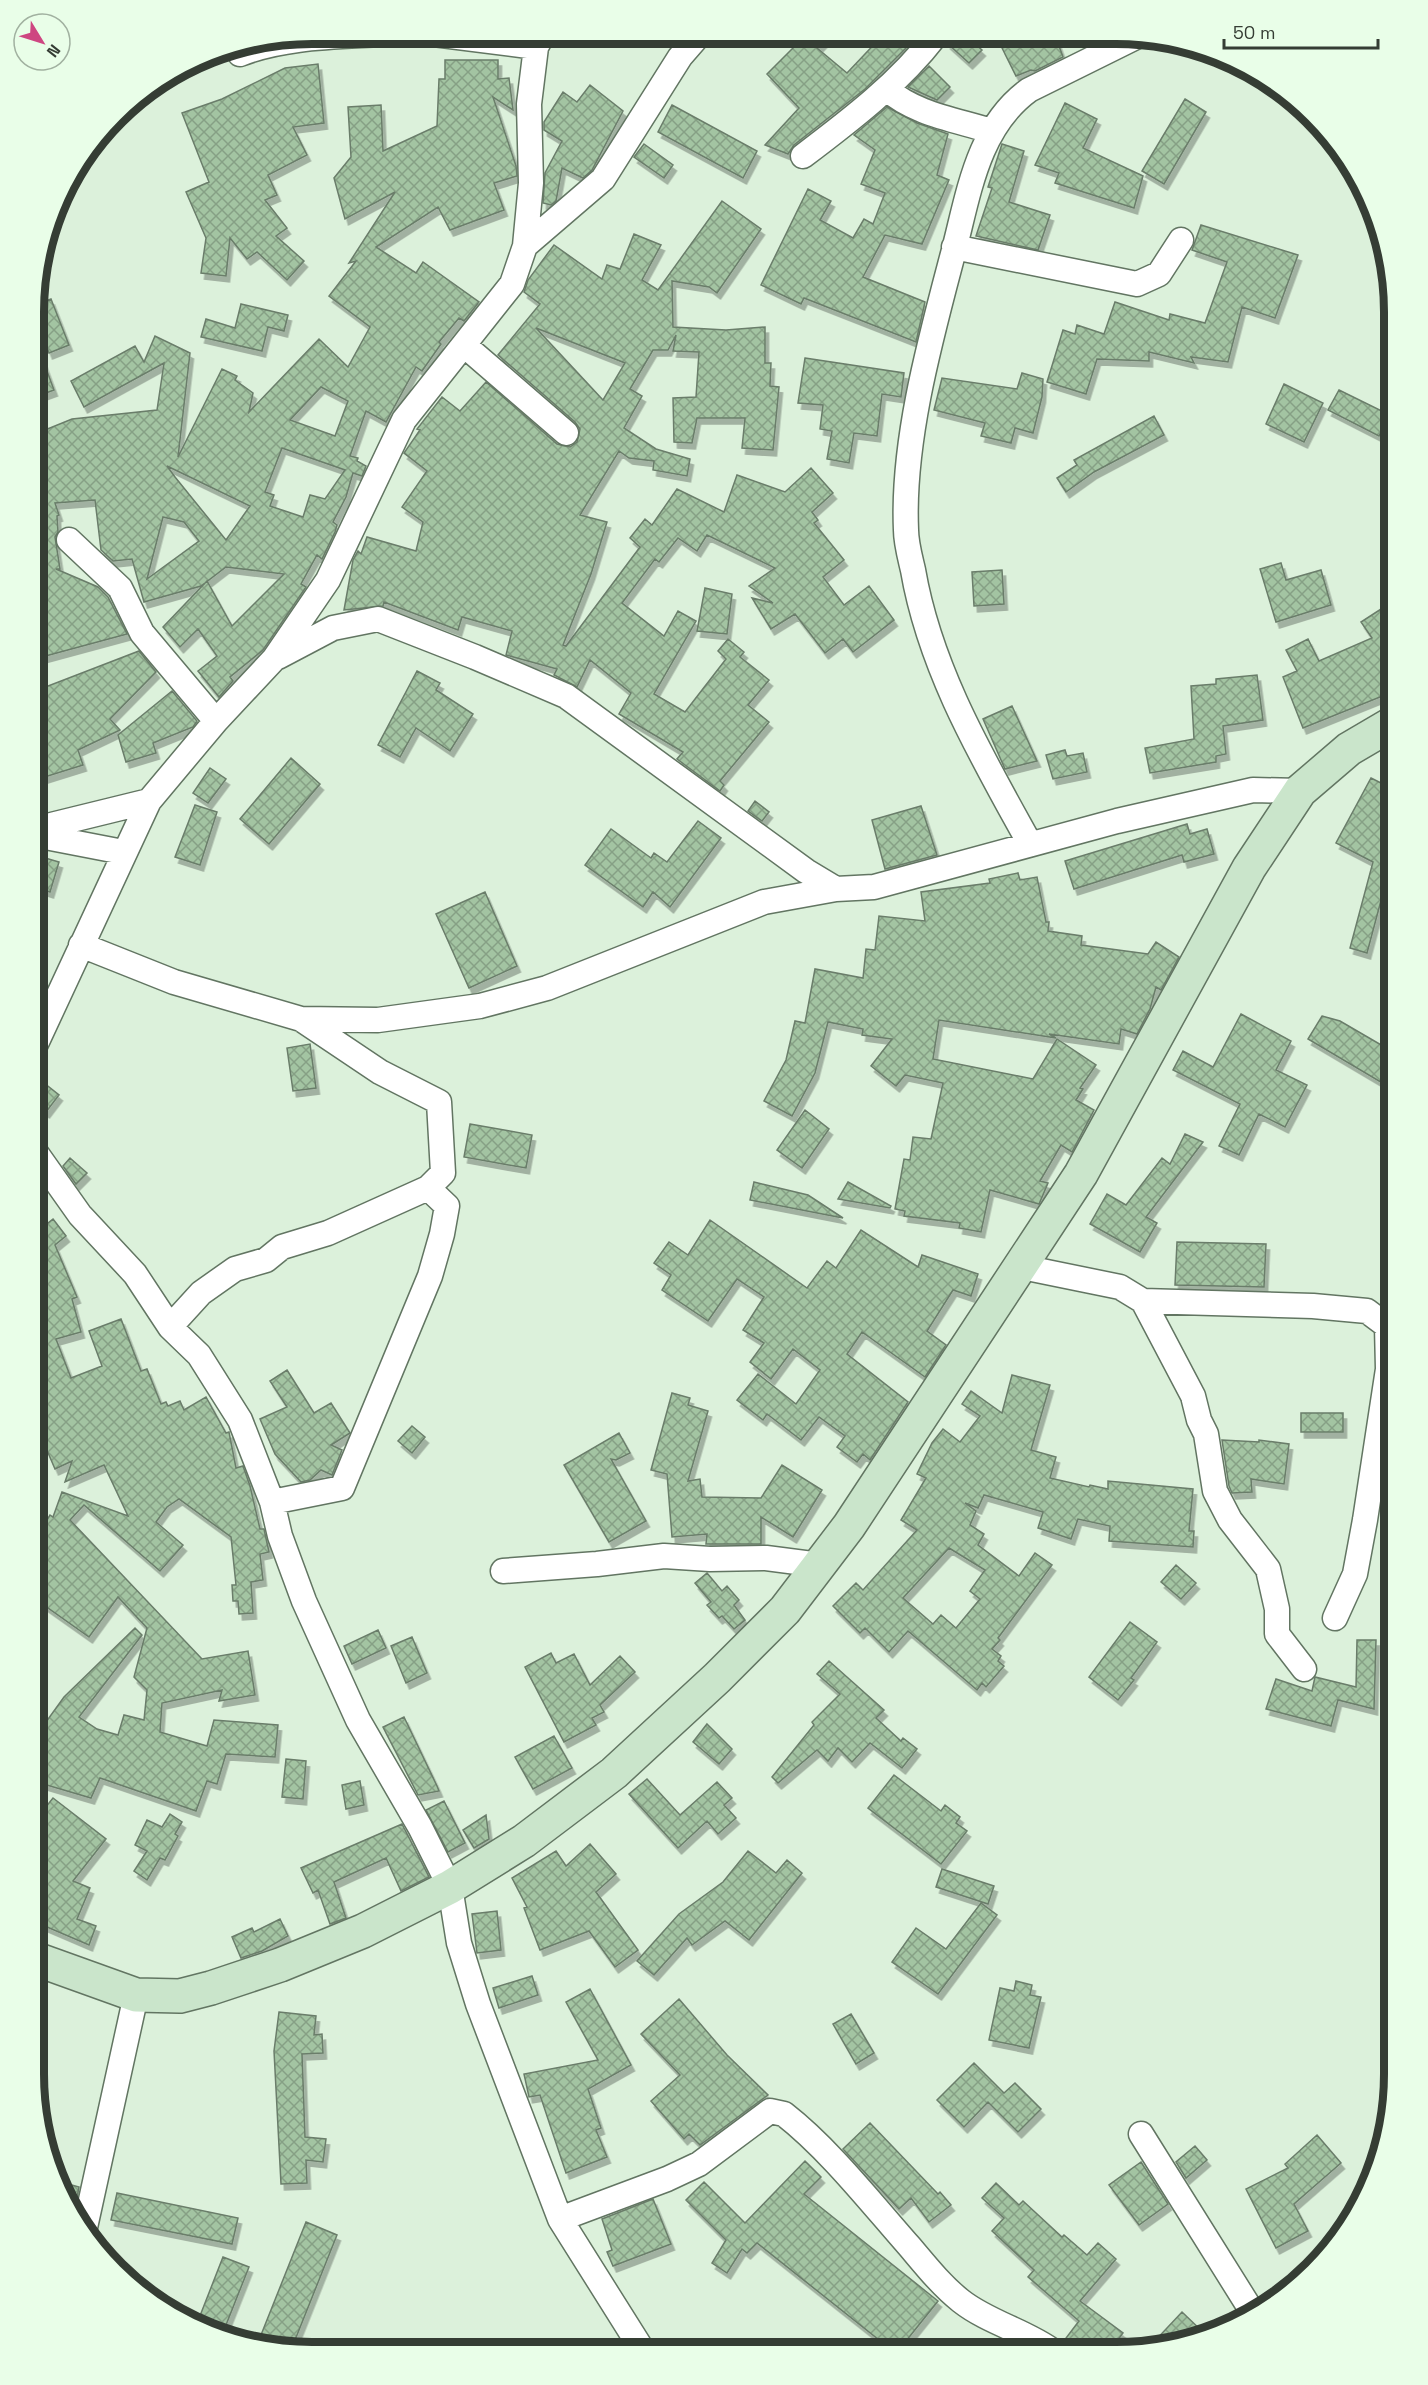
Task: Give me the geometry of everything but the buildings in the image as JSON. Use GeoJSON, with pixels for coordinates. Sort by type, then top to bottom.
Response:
{"type":"FeatureCollection","features":[{"type":"Feature","properties":{"kind":"main road"},"geometry":{"type":"LineString","coordinates":[[44,1962],[136,1995],[180,1996],[280,1965],[363,1931],[450,1887],[524,1841],[614,1773],[778,1618],[820,1565],[907,1440],[1081,1174],[1249,868],[1300,791],[1349,748],[1384,728]]}},
{"type":"Feature","properties":{"kind":"street"},"geometry":{"type":"LineString","coordinates":[[44,1026],[123,852],[149,801],[216,720],[274,659],[328,580],[404,420],[512,284],[525,246],[531,183],[529,104],[538,44]]}},
{"type":"Feature","properties":{"kind":"street"},"geometry":{"type":"LineString","coordinates":[[525,246],[603,179],[680,57],[691,44]]}},
{"type":"Feature","properties":{"kind":"street"},"geometry":{"type":"LineString","coordinates":[[803,156],[887,89],[906,72],[929,44]]}},
{"type":"Feature","properties":{"kind":"street"},"geometry":{"type":"LineString","coordinates":[[1030,844],[948,689],[919,607],[906,532],[908,465],[932,331],[986,140],[1014,102],[1029,90],[1122,44]]}},
{"type":"Feature","properties":{"kind":"street"},"geometry":{"type":"LineString","coordinates":[[240,54],[245,52]]}},
{"type":"Feature","properties":{"kind":"street"},"geometry":{"type":"LineString","coordinates":[[887,89],[900,101],[914,107],[991,131]]}},
{"type":"Feature","properties":{"kind":"street"},"geometry":{"type":"LineString","coordinates":[[954,248],[1137,284],[1159,274],[1181,240]]}},
{"type":"Feature","properties":{"kind":"street"},"geometry":{"type":"LineString","coordinates":[[464,345],[566,433]]}},
{"type":"Feature","properties":{"kind":"street"},"geometry":{"type":"LineString","coordinates":[[69,540],[120,588],[142,633],[216,720]]}},
{"type":"Feature","properties":{"kind":"street"},"geometry":{"type":"LineString","coordinates":[[274,659],[333,628],[378,619],[475,657],[566,696],[806,871],[836,889]]}},
{"type":"Feature","properties":{"kind":"street"},"geometry":{"type":"LineString","coordinates":[[81,945],[174,982],[301,1018],[378,1020],[480,1006],[547,988],[764,902],[836,889],[874,887],[1030,844],[1253,790],[1300,791]]}},
{"type":"Feature","properties":{"kind":"street"},"geometry":{"type":"LineString","coordinates":[[44,827],[149,801]]}},
{"type":"Feature","properties":{"kind":"street"},"geometry":{"type":"LineString","coordinates":[[44,837],[123,852]]}},
{"type":"Feature","properties":{"kind":"street"},"geometry":{"type":"LineString","coordinates":[[170,1327],[201,1293],[235,1269],[266,1260],[282,1247],[328,1233],[428,1188],[443,1173],[439,1102],[380,1072],[301,1018]]}},
{"type":"Feature","properties":{"kind":"street"},"geometry":{"type":"LineString","coordinates":[[44,1164],[80,1215],[135,1274],[170,1327],[199,1355],[240,1420],[272,1502],[280,1536],[304,1601],[358,1720],[420,1827],[450,1887],[459,1943],[478,2004],[560,2219],[637,2342]]}},
{"type":"Feature","properties":{"kind":"street"},"geometry":{"type":"LineString","coordinates":[[272,1502],[342,1488],[430,1276],[447,1206],[428,1188]]}},
{"type":"Feature","properties":{"kind":"street"},"geometry":{"type":"LineString","coordinates":[[1022,1267],[1120,1287],[1143,1301],[1313,1306],[1367,1311],[1384,1324]]}},
{"type":"Feature","properties":{"kind":"street"},"geometry":{"type":"LineString","coordinates":[[1143,1301],[1193,1396],[1199,1420],[1206,1434],[1215,1491],[1230,1520],[1268,1569],[1277,1609],[1277,1634],[1304,1669]]}},
{"type":"Feature","properties":{"kind":"street"},"geometry":{"type":"LineString","coordinates":[[1335,1618],[1355,1574],[1384,1396]]}},
{"type":"Feature","properties":{"kind":"street"},"geometry":{"type":"LineString","coordinates":[[502,1571],[664,1556],[710,1559],[766,1558],[820,1565]]}},
{"type":"Feature","properties":{"kind":"street"},"geometry":{"type":"LineString","coordinates":[[87,2219],[136,1995]]}},
{"type":"Feature","properties":{"kind":"street"},"geometry":{"type":"LineString","coordinates":[[560,2219],[667,2179],[699,2164],[770,2111],[784,2114],[863,2193],[932,2272],[962,2301],[1040,2342]]}},
{"type":"Feature","properties":{"kind":"street"},"geometry":{"type":"LineString","coordinates":[[1141,2134],[1249,2307]]}}]}
